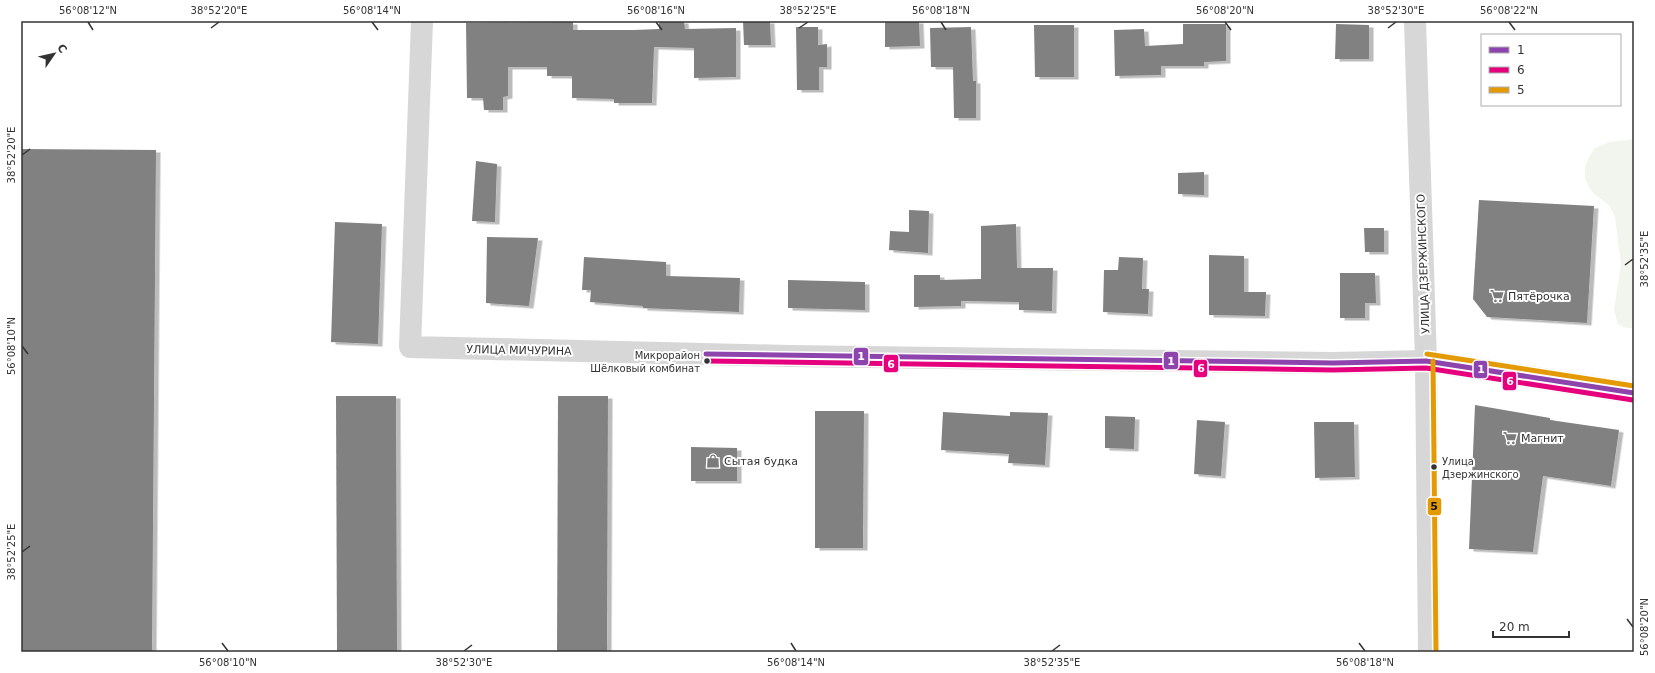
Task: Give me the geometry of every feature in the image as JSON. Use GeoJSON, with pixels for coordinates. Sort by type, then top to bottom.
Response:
{"type":"FeatureCollection","features":[{"type":"Feature","properties":{"kind":"street","name":"УЛИЦА МИЧУРИНА"},"geometry":{"type":"LineString","coordinates":[[422,21],[410,347],[790,356],[1334,362],[1426,360],[1634,393]]}},
{"type":"Feature","properties":{"kind":"street","name":"УЛИЦА ДЗЕРЖИНСКОГО"},"geometry":{"type":"LineString","coordinates":[[1415,21],[1426,360],[1429,652]]}},
{"type":"Feature","properties":{"kind":"shaded area"},"geometry":{"type":"Polygon","coordinates":[[[1634,139],[1634,328],[1626,328],[1618,324],[1614,310],[1621,264],[1615,217],[1609,205],[1594,194],[1589,187],[1585,178],[1585,167],[1595,148],[1610,142],[1634,139]]]}},
{"type":"Feature","properties":{"kind":"building"},"geometry":{"type":"Polygon","coordinates":[[[659,21],[684,21],[685,29],[736,28],[736,77],[694,78],[694,48],[654,47],[652,103],[614,103],[614,99],[572,98],[572,76],[547,76],[547,67],[508,67],[508,96],[503,97],[503,110],[484,110],[483,98],[467,98],[466,23],[573,22],[573,30],[634,30],[659,29],[659,21]]]}},
{"type":"Feature","properties":{"kind":"building"},"geometry":{"type":"Polygon","coordinates":[[[743,21],[770,21],[771,45],[744,45],[743,21]]]}},
{"type":"Feature","properties":{"kind":"building"},"geometry":{"type":"Polygon","coordinates":[[[885,21],[919,21],[920,46],[885,47],[885,21]]]}},
{"type":"Feature","properties":{"kind":"building"},"geometry":{"type":"Polygon","coordinates":[[[1183,24],[1226,24],[1226,61],[1204,62],[1204,66],[1161,66],[1161,75],[1115,76],[1114,30],[1144,29],[1145,46],[1183,44],[1183,24]]]}},
{"type":"Feature","properties":{"kind":"building"},"geometry":{"type":"Polygon","coordinates":[[[1336,24],[1369,25],[1369,59],[1335,59],[1336,24]]]}},
{"type":"Feature","properties":{"kind":"building"},"geometry":{"type":"Polygon","coordinates":[[[1034,25],[1074,25],[1074,77],[1035,77],[1034,25]]]}},
{"type":"Feature","properties":{"kind":"building"},"geometry":{"type":"Polygon","coordinates":[[[796,27],[818,27],[818,45],[827,44],[827,67],[819,67],[819,90],[797,90],[796,27]]]}},
{"type":"Feature","properties":{"kind":"building"},"geometry":{"type":"Polygon","coordinates":[[[971,27],[973,81],[976,81],[976,118],[954,118],[953,67],[931,67],[930,28],[971,27]]]}},
{"type":"Feature","properties":{"kind":"building"},"geometry":{"type":"Polygon","coordinates":[[[21,149],[156,150],[152,652],[21,652],[21,149]]]}},
{"type":"Feature","properties":{"kind":"building"},"geometry":{"type":"Polygon","coordinates":[[[476,161],[497,164],[495,222],[472,221],[476,161]]]}},
{"type":"Feature","properties":{"kind":"building"},"geometry":{"type":"Polygon","coordinates":[[[1204,172],[1204,195],[1178,194],[1178,173],[1204,172]]]}},
{"type":"Feature","properties":{"kind":"building"},"geometry":{"type":"Polygon","coordinates":[[[1479,200],[1594,206],[1587,323],[1487,317],[1473,299],[1479,200]]]}},
{"type":"Feature","properties":{"kind":"building"},"geometry":{"type":"Polygon","coordinates":[[[909,210],[929,211],[928,253],[889,250],[890,231],[909,232],[909,210]]]}},
{"type":"Feature","properties":{"kind":"building"},"geometry":{"type":"Polygon","coordinates":[[[335,222],[382,224],[378,344],[331,342],[335,222]]]}},
{"type":"Feature","properties":{"kind":"building"},"geometry":{"type":"Polygon","coordinates":[[[1016,224],[1017,268],[1053,268],[1052,311],[1019,310],[1019,302],[961,301],[961,306],[914,307],[914,275],[940,275],[940,280],[981,279],[981,226],[1016,224]]]}},
{"type":"Feature","properties":{"kind":"building"},"geometry":{"type":"Polygon","coordinates":[[[1364,228],[1384,228],[1384,252],[1365,252],[1364,228]]]}},
{"type":"Feature","properties":{"kind":"building"},"geometry":{"type":"Polygon","coordinates":[[[487,237],[538,238],[529,306],[486,303],[487,237]]]}},
{"type":"Feature","properties":{"kind":"building"},"geometry":{"type":"Polygon","coordinates":[[[1209,255],[1244,256],[1244,292],[1266,292],[1265,316],[1209,315],[1209,255]]]}},
{"type":"Feature","properties":{"kind":"building"},"geometry":{"type":"Polygon","coordinates":[[[584,257],[666,262],[666,276],[740,278],[739,312],[643,308],[643,306],[590,302],[591,290],[582,290],[584,257]]]}},
{"type":"Feature","properties":{"kind":"building"},"geometry":{"type":"Polygon","coordinates":[[[1119,257],[1143,258],[1142,289],[1149,289],[1148,314],[1103,312],[1104,270],[1118,270],[1119,257]]]}},
{"type":"Feature","properties":{"kind":"building"},"geometry":{"type":"Polygon","coordinates":[[[1340,273],[1375,273],[1376,303],[1365,303],[1365,318],[1340,318],[1340,273]]]}},
{"type":"Feature","properties":{"kind":"building"},"geometry":{"type":"Polygon","coordinates":[[[788,280],[865,282],[865,310],[788,308],[788,280]]]}},
{"type":"Feature","properties":{"kind":"building"},"geometry":{"type":"Polygon","coordinates":[[[336,396],[396,396],[397,652],[337,652],[336,396]]]}},
{"type":"Feature","properties":{"kind":"building"},"geometry":{"type":"Polygon","coordinates":[[[558,396],[608,396],[607,652],[557,652],[558,396]]]}},
{"type":"Feature","properties":{"kind":"building"},"geometry":{"type":"Polygon","coordinates":[[[1475,405],[1550,418],[1550,420],[1619,430],[1611,486],[1543,476],[1533,552],[1469,549],[1475,405]]]}},
{"type":"Feature","properties":{"kind":"building"},"geometry":{"type":"Polygon","coordinates":[[[815,411],[864,411],[863,548],[815,548],[815,411]]]}},
{"type":"Feature","properties":{"kind":"building"},"geometry":{"type":"Polygon","coordinates":[[[943,412],[1010,416],[1010,412],[1048,413],[1045,465],[1008,463],[1009,454],[941,450],[943,412]]]}},
{"type":"Feature","properties":{"kind":"building"},"geometry":{"type":"Polygon","coordinates":[[[1105,416],[1135,417],[1134,449],[1105,448],[1105,416]]]}},
{"type":"Feature","properties":{"kind":"building"},"geometry":{"type":"Polygon","coordinates":[[[1197,420],[1225,422],[1221,476],[1194,474],[1197,420]]]}},
{"type":"Feature","properties":{"kind":"building"},"geometry":{"type":"Polygon","coordinates":[[[1314,422],[1354,422],[1355,477],[1315,478],[1314,422]]]}},
{"type":"Feature","properties":{"kind":"building"},"geometry":{"type":"Polygon","coordinates":[[[691,447],[737,448],[737,481],[691,481],[691,447]]]}},
{"type":"Feature","properties":{"kind":"transit line","name":"1"},"geometry":{"type":"LineString","coordinates":[[706,354],[1333,363],[1426,361],[1634,393]]}},
{"type":"Feature","properties":{"kind":"transit line","name":"5"},"geometry":{"type":"LineString","coordinates":[[1427,354],[1634,386]]}},
{"type":"Feature","properties":{"kind":"transit line","name":"6"},"geometry":{"type":"LineString","coordinates":[[706,361],[1333,370],[1426,368],[1633,400]]}},
{"type":"Feature","properties":{"kind":"transit line","name":"5"},"geometry":{"type":"LineString","coordinates":[[1433,361],[1436,652]]}},
{"type":"Feature","properties":{"kind":"place","name":"Пятёрочка"},"geometry":{"type":"Point","coordinates":[1497,296]}},
{"type":"Feature","properties":{"kind":"place","name":"Микрорайон Шёлковый комбинат"},"geometry":{"type":"Point","coordinates":[707,361]}},
{"type":"Feature","properties":{"kind":"place","name":"Магнит"},"geometry":{"type":"Point","coordinates":[1510,438]}},
{"type":"Feature","properties":{"kind":"place","name":"Сытая будка"},"geometry":{"type":"Point","coordinates":[713,461]}},
{"type":"Feature","properties":{"kind":"place","name":"Улица Дзержинского"},"geometry":{"type":"Point","coordinates":[1434,467]}}]}
